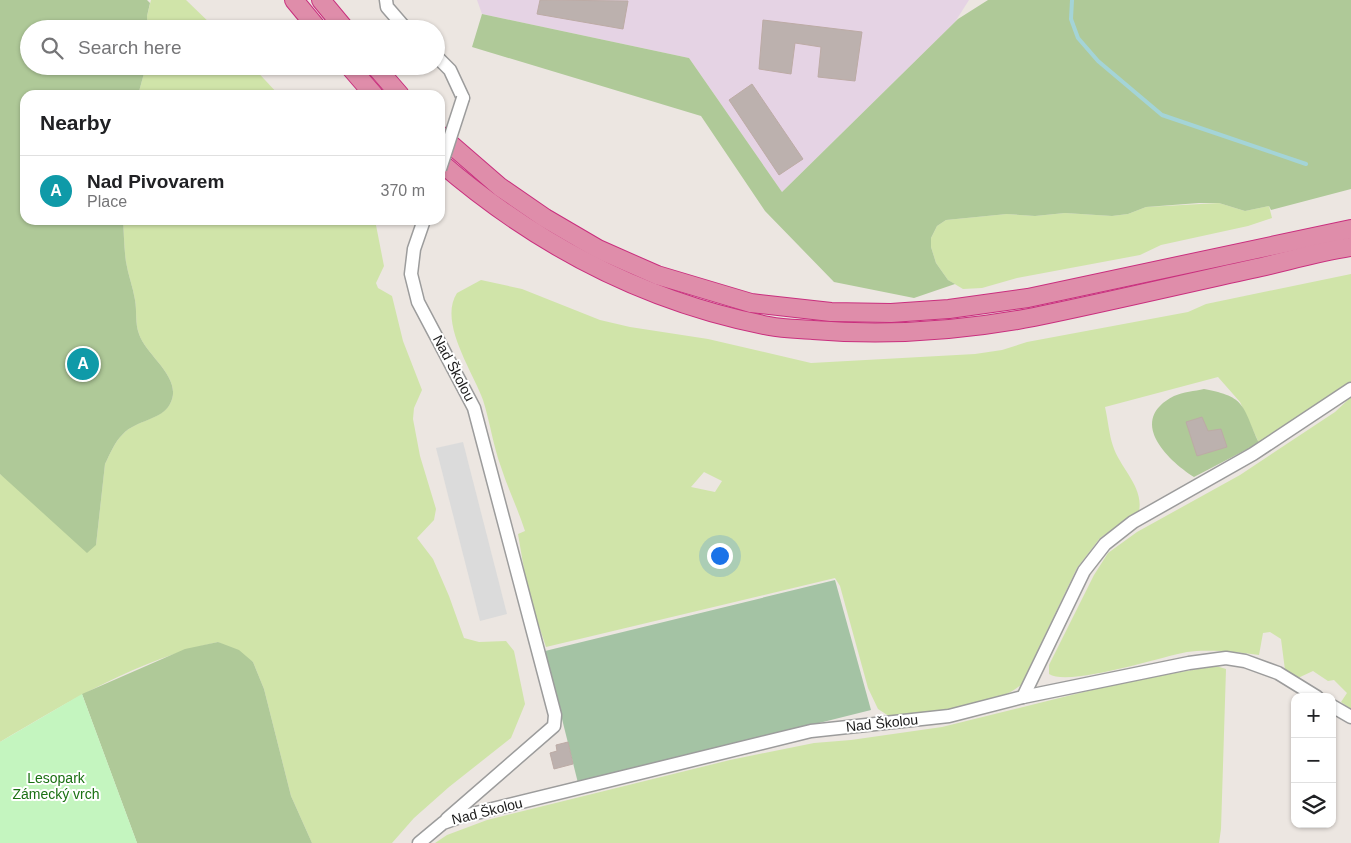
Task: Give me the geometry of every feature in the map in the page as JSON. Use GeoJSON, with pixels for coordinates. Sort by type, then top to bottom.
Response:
{"type":"FeatureCollection","features":[{"type":"Feature","properties":{"kind":"highway"},"geometry":{"type":"LineString","coordinates":[[294,0],[311,20]]}},
{"type":"Feature","properties":{"kind":"highway"},"geometry":{"type":"LineString","coordinates":[[321,0],[337,20]]}},
{"type":"Feature","properties":{"kind":"highway"},"geometry":{"type":"LineString","coordinates":[[357,75],[370,90]]}},
{"type":"Feature","properties":{"kind":"highway"},"geometry":{"type":"LineString","coordinates":[[383,75],[396,90]]}},
{"type":"Feature","properties":{"kind":"highway"},"geometry":{"type":"LineString","coordinates":[[445,140],[500,187],[545,218],[598,248],[657,274],[751,303],[831,312],[891,313],[949,309],[1028,298],[1351,229]]}},
{"type":"Feature","properties":{"kind":"highway"},"geometry":{"type":"LineString","coordinates":[[445,166],[509,218],[561,251],[598,270],[650,292],[715,313],[771,326],[839,332],[895,334],[965,327],[1032,317],[1351,247]]}},
{"type":"Feature","properties":{"kind":"street"},"geometry":{"type":"LineString","coordinates":[[386,0],[387,6],[399,20]]}},
{"type":"Feature","properties":{"kind":"street"},"geometry":{"type":"LineString","coordinates":[[445,65],[450,70],[463,98],[445,154]]}},
{"type":"Feature","properties":{"kind":"street","name":"Nad Školou"},"geometry":{"type":"LineString","coordinates":[[419,843],[554,726],[555,715],[474,408],[418,302],[411,274],[414,249],[422,225]]}},
{"type":"Feature","properties":{"kind":"street"},"geometry":{"type":"LineString","coordinates":[[1023,697],[1084,571],[1105,544],[1133,522],[1253,454],[1351,389]]}},
{"type":"Feature","properties":{"kind":"street","name":"Nad Školou"},"geometry":{"type":"LineString","coordinates":[[444,822],[811,731],[949,716],[1023,697],[1189,663],[1226,658],[1245,661],[1278,674],[1310,693]]}},
{"type":"Feature","properties":{"kind":"street"},"geometry":{"type":"LineString","coordinates":[[1336,708],[1351,717]]}},
{"type":"Feature","properties":{"kind":"shaded area"},"geometry":{"type":"Polygon","coordinates":[[[477,0],[969,0],[955,22],[782,192],[689,58],[482,14],[477,0]]]}},
{"type":"Feature","properties":{"kind":"shaded area"},"geometry":{"type":"Polygon","coordinates":[[[463,442],[507,614],[480,621],[436,448],[463,442]]]}},
{"type":"Feature","properties":{"kind":"green space"},"geometry":{"type":"Polygon","coordinates":[[[0,0],[147,0],[150,3],[147,20],[20,20],[20,75],[144,75],[139,90],[20,90],[20,225],[123,225],[126,262],[135,300],[139,334],[168,376],[172,385],[173,394],[170,404],[155,417],[128,429],[118,440],[111,452],[105,464],[96,545],[87,553],[0,474],[0,0]]]}},
{"type":"Feature","properties":{"kind":"green space"},"geometry":{"type":"Polygon","coordinates":[[[151,0],[186,0],[207,20],[147,20],[151,0]]]}},
{"type":"Feature","properties":{"kind":"green space"},"geometry":{"type":"Polygon","coordinates":[[[988,0],[1351,0],[1351,189],[1271,210],[1269,206],[1245,211],[1219,203],[1199,203],[1146,207],[1128,214],[1112,216],[1065,213],[1035,216],[1007,214],[946,220],[937,226],[931,238],[931,247],[936,263],[948,280],[955,284],[914,298],[834,282],[765,211],[701,116],[472,47],[482,14],[689,58],[782,192],[958,19],[988,0]]]}},
{"type":"Feature","properties":{"kind":"green space"},"geometry":{"type":"Polygon","coordinates":[[[144,75],[260,75],[274,90],[139,90],[144,75]]]}},
{"type":"Feature","properties":{"kind":"green space"},"geometry":{"type":"Polygon","coordinates":[[[1219,203],[1245,211],[1269,206],[1272,218],[1248,226],[1161,245],[1140,255],[1017,278],[982,288],[963,289],[948,280],[936,263],[931,247],[931,238],[937,226],[946,220],[1007,214],[1035,216],[1065,213],[1112,216],[1128,214],[1146,207],[1219,203]]]}},
{"type":"Feature","properties":{"kind":"green space"},"geometry":{"type":"Polygon","coordinates":[[[123,225],[376,225],[384,266],[376,283],[378,288],[392,296],[403,341],[422,390],[414,408],[413,419],[420,456],[436,509],[434,520],[417,538],[433,559],[464,638],[479,642],[506,641],[514,651],[525,704],[511,738],[449,787],[414,818],[392,843],[312,843],[291,796],[264,689],[253,662],[218,642],[189,649],[132,670],[52,711],[0,742],[0,474],[96,545],[105,464],[111,452],[118,440],[128,429],[155,417],[166,409],[170,404],[173,394],[168,376],[139,334],[135,300],[124,246],[123,225]]]}},
{"type":"Feature","properties":{"kind":"green space"},"geometry":{"type":"Polygon","coordinates":[[[1351,274],[1351,383],[1259,443],[1240,402],[1218,377],[1105,407],[1110,437],[1116,454],[1135,486],[1140,502],[1139,511],[1100,538],[1077,568],[1021,685],[1008,693],[977,704],[892,718],[878,709],[868,688],[840,586],[835,578],[546,647],[528,593],[518,534],[525,531],[498,459],[483,400],[459,347],[452,318],[452,305],[457,293],[481,280],[522,289],[600,320],[630,327],[708,339],[811,363],[975,354],[1002,350],[1027,342],[1188,312],[1206,304],[1351,274]],[[704,472],[691,487],[715,492],[722,481],[704,472]]]}},
{"type":"Feature","properties":{"kind":"green space"},"geometry":{"type":"Polygon","coordinates":[[[1204,389],[1218,392],[1236,400],[1245,412],[1259,443],[1194,477],[1172,460],[1163,450],[1156,439],[1152,427],[1153,416],[1160,406],[1174,396],[1204,389]]]}},
{"type":"Feature","properties":{"kind":"green space"},"geometry":{"type":"Polygon","coordinates":[[[1351,397],[1351,709],[1341,702],[1347,693],[1334,680],[1328,681],[1313,671],[1298,678],[1285,670],[1281,639],[1270,632],[1263,633],[1259,655],[1223,651],[1195,651],[1115,670],[1075,677],[1060,677],[1049,674],[1049,665],[1094,575],[1108,553],[1137,532],[1240,475],[1335,412],[1351,397]]]}},
{"type":"Feature","properties":{"kind":"green space"},"geometry":{"type":"Polygon","coordinates":[[[835,580],[871,710],[578,783],[545,651],[835,580]]]}},
{"type":"Feature","properties":{"kind":"green space"},"geometry":{"type":"Polygon","coordinates":[[[218,642],[239,650],[253,662],[264,689],[291,796],[312,843],[137,843],[82,694],[185,649],[218,642]]]}},
{"type":"Feature","properties":{"kind":"green space"},"geometry":{"type":"Polygon","coordinates":[[[1216,666],[1226,669],[1219,843],[435,843],[447,835],[487,820],[730,760],[814,743],[851,740],[942,727],[1128,681],[1216,666]]]}},
{"type":"Feature","properties":{"kind":"green space","name":"Lesopark Zámecký vrch"},"geometry":{"type":"Polygon","coordinates":[[[82,694],[137,843],[0,843],[0,742],[82,694]]]}},
{"type":"Feature","properties":{"kind":"building"},"geometry":{"type":"Polygon","coordinates":[[[540,0],[628,1],[623,29],[537,14],[540,0]]]}},
{"type":"Feature","properties":{"kind":"building"},"geometry":{"type":"Polygon","coordinates":[[[763,20],[862,32],[855,81],[818,77],[821,47],[795,43],[791,74],[759,69],[763,20]]]}},
{"type":"Feature","properties":{"kind":"building"},"geometry":{"type":"Polygon","coordinates":[[[752,84],[803,159],[779,175],[729,100],[752,84]]]}},
{"type":"Feature","properties":{"kind":"building"},"geometry":{"type":"Polygon","coordinates":[[[1202,417],[1208,431],[1221,429],[1227,447],[1197,456],[1186,422],[1202,417]]]}},
{"type":"Feature","properties":{"kind":"building"},"geometry":{"type":"Polygon","coordinates":[[[568,742],[573,764],[554,769],[550,753],[557,751],[556,745],[568,742]]]}},
{"type":"Feature","properties":{"kind":"waterway"},"geometry":{"type":"LineString","coordinates":[[1072,0],[1071,19],[1078,38],[1098,61],[1162,115],[1306,164]]}},
{"type":"Feature","properties":{"kind":"place","name":"Nad Pivovarem"},"geometry":{"type":"Point","coordinates":[83,364]}}]}
